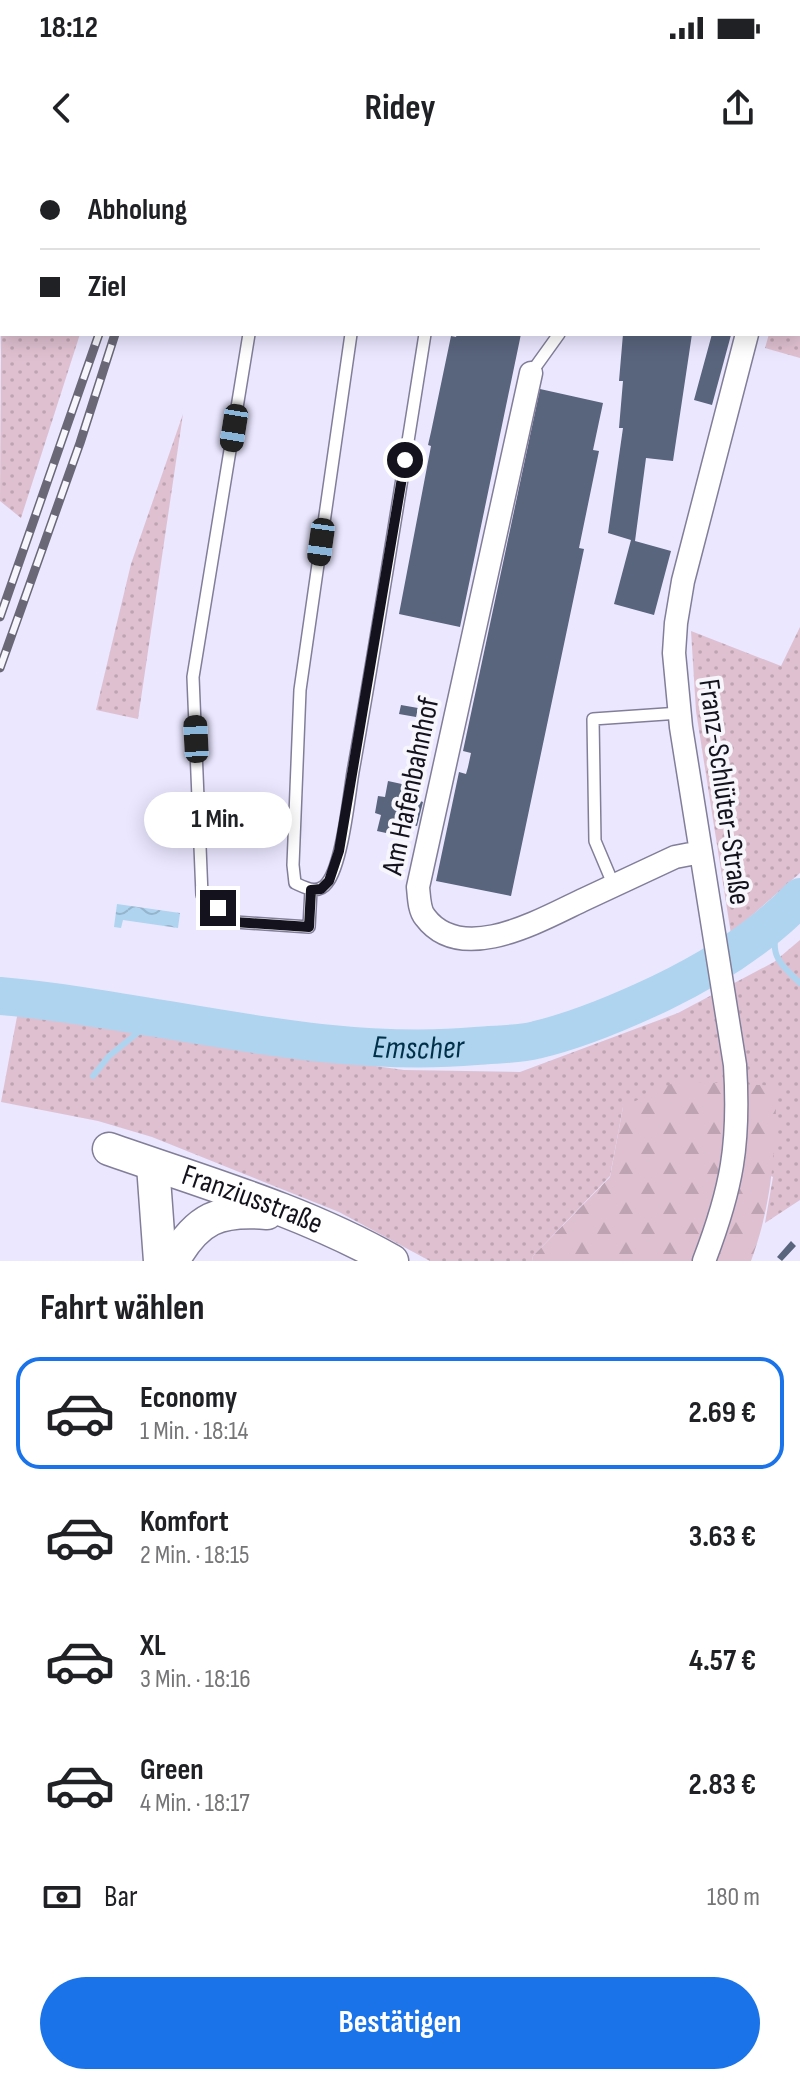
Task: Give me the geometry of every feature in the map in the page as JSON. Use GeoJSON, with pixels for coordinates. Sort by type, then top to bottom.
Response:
{"type":"FeatureCollection","features":[{"type":"Feature","properties":{"kind":"street","name":"Franz-Schlüter-Straße"},"geometry":{"type":"LineString","coordinates":[[704,1261],[721,1218],[737,1141],[735,1065],[680,713],[674,653],[683,581],[746,336]]}},
{"type":"Feature","properties":{"kind":"street","name":"Am Hafenbahnhof"},"geometry":{"type":"LineString","coordinates":[[531,373],[418,887],[423,916],[440,931],[463,938],[487,938],[519,930],[675,857],[701,852]]}},
{"type":"Feature","properties":{"kind":"street","name":"Franziusstraße"},"geometry":{"type":"LineString","coordinates":[[109,1149],[153,1165],[239,1204],[290,1215],[338,1234],[392,1261]]}},
{"type":"Feature","properties":{"kind":"street"},"geometry":{"type":"LineString","coordinates":[[153,1165],[160,1261]]}},
{"type":"Feature","properties":{"kind":"street"},"geometry":{"type":"LineString","coordinates":[[173,1261],[196,1229],[239,1204]]}},
{"type":"Feature","properties":{"kind":"lane"},"geometry":{"type":"LineString","coordinates":[[249,336],[193,677],[202,895],[235,922],[309,927],[311,890]]}},
{"type":"Feature","properties":{"kind":"lane"},"geometry":{"type":"LineString","coordinates":[[351,336],[300,690],[293,865],[295,883],[311,890],[321,889],[329,881],[339,851],[425,336]]}},
{"type":"Feature","properties":{"kind":"lane"},"geometry":{"type":"LineString","coordinates":[[531,373],[558,336]]}},
{"type":"Feature","properties":{"kind":"lane"},"geometry":{"type":"LineString","coordinates":[[614,886],[595,841],[593,719],[680,713]]}},
{"type":"Feature","properties":{"kind":"green space"},"geometry":{"type":"Polygon","coordinates":[[[1,336],[79,336],[21,518],[0,501],[1,336]]]}},
{"type":"Feature","properties":{"kind":"green space"},"geometry":{"type":"Polygon","coordinates":[[[768,336],[800,336],[800,358],[765,348],[768,336]]]}},
{"type":"Feature","properties":{"kind":"green space"},"geometry":{"type":"Polygon","coordinates":[[[183,414],[138,719],[96,710],[131,564],[183,414]]]}},
{"type":"Feature","properties":{"kind":"green space"},"geometry":{"type":"Polygon","coordinates":[[[800,627],[800,873],[731,934],[696,711],[691,631],[781,666],[800,627]]]}},
{"type":"Feature","properties":{"kind":"green space"},"geometry":{"type":"Polygon","coordinates":[[[800,940],[800,1200],[765,1223],[773,1177],[623,1107],[610,1176],[533,1256],[532,1261],[430,1261],[339,1212],[152,1137],[98,1121],[1,1102],[19,1006],[210,1043],[404,1070],[520,1072],[678,1013],[774,962],[800,940]]]}},
{"type":"Feature","properties":{"kind":"green space"},"geometry":{"type":"Polygon","coordinates":[[[677,1081],[777,1086],[769,1195],[751,1261],[532,1261],[533,1256],[610,1177],[623,1107],[677,1081]]]}},
{"type":"Feature","properties":{"kind":"water"},"geometry":{"type":"Polygon","coordinates":[[[117,904],[180,913],[178,928],[123,920],[121,928],[114,927],[117,904]]]}},
{"type":"Feature","properties":{"kind":"building"},"geometry":{"type":"Polygon","coordinates":[[[451,336],[521,336],[460,627],[399,614],[431,446],[428,445],[451,336]]]}},
{"type":"Feature","properties":{"kind":"building"},"geometry":{"type":"Polygon","coordinates":[[[623,336],[692,336],[673,461],[646,458],[635,541],[671,551],[654,615],[614,604],[631,540],[608,533],[623,428],[619,428],[623,381],[619,381],[623,336]]]}},
{"type":"Feature","properties":{"kind":"building"},"geometry":{"type":"Polygon","coordinates":[[[711,336],[731,336],[712,405],[694,400],[711,336]]]}},
{"type":"Feature","properties":{"kind":"building"},"geometry":{"type":"Polygon","coordinates":[[[540,389],[603,403],[593,450],[599,451],[579,548],[584,549],[511,896],[436,881],[459,772],[466,774],[471,753],[463,751],[540,389]]]}},
{"type":"Feature","properties":{"kind":"building"},"geometry":{"type":"Polygon","coordinates":[[[401,705],[418,708],[416,717],[399,714],[401,705]]]}},
{"type":"Feature","properties":{"kind":"building"},"geometry":{"type":"Polygon","coordinates":[[[388,781],[420,788],[417,800],[423,802],[417,826],[412,825],[409,838],[377,831],[381,815],[375,813],[378,796],[385,797],[388,781]]]}},
{"type":"Feature","properties":{"kind":"building"},"geometry":{"type":"Polygon","coordinates":[[[791,1241],[796,1246],[782,1261],[777,1257],[791,1241]]]}},
{"type":"Feature","properties":{"kind":"waterway","name":"Emscher"},"geometry":{"type":"LineString","coordinates":[[0,996],[237,1032],[356,1046],[416,1048],[521,1043],[584,1026],[680,984],[752,939],[800,897]]}},
{"type":"Feature","properties":{"kind":"waterway"},"geometry":{"type":"LineString","coordinates":[[780,915],[775,937],[776,953],[783,966],[800,983]]}},
{"type":"Feature","properties":{"kind":"waterway"},"geometry":{"type":"LineString","coordinates":[[93,1076],[109,1056],[156,1018]]}},
{"type":"Feature","properties":{"kind":"railway"},"geometry":{"type":"LineString","coordinates":[[0,617],[98,336]]}},
{"type":"Feature","properties":{"kind":"railway"},"geometry":{"type":"LineString","coordinates":[[0,668],[114,336]]}},
{"type":"Feature","properties":{"kind":"route"},"geometry":{"type":"LineString","coordinates":[[218,908],[235,922],[309,927],[311,890],[321,889],[329,881],[339,851],[365,709],[405,460]]}}]}
